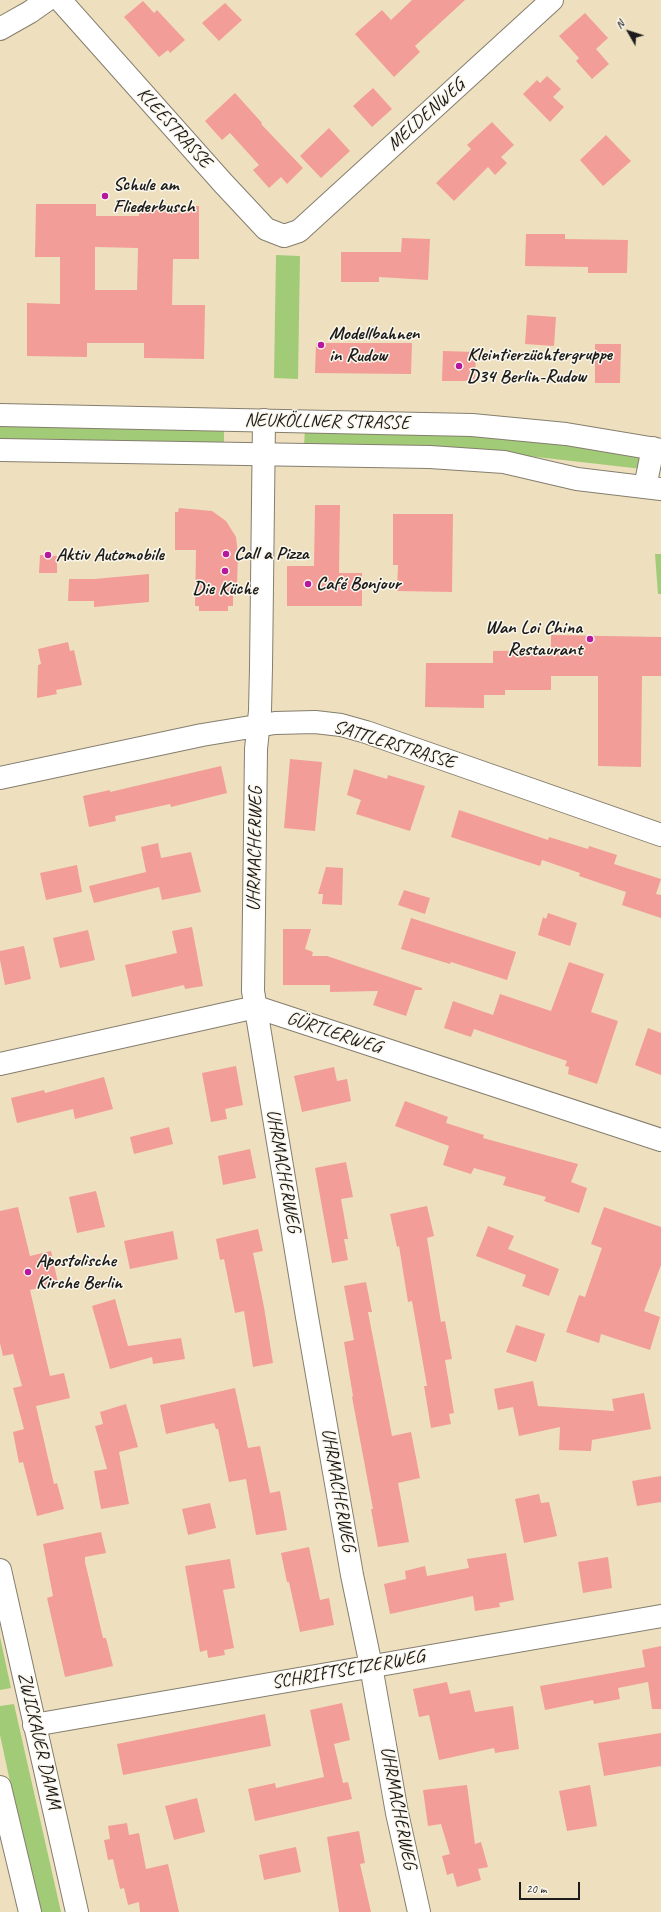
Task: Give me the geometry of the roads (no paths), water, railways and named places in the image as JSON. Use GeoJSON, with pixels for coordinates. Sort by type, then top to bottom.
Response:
{"type":"FeatureCollection","features":[{"type":"Feature","properties":{"kind":"street"},"geometry":{"type":"LineString","coordinates":[[0,29],[30,12],[47,0]]}},
{"type":"Feature","properties":{"kind":"street","name":"KLEESTRASSE"},"geometry":{"type":"LineString","coordinates":[[60,0],[223,183],[266,229],[284,236],[299,231]]}},
{"type":"Feature","properties":{"kind":"street","name":"MELDENWEG"},"geometry":{"type":"LineString","coordinates":[[299,231],[552,0]]}},
{"type":"Feature","properties":{"kind":"street","name":"NEUKÖLLNER STRASSE"},"geometry":{"type":"LineString","coordinates":[[0,415],[472,425],[566,434],[657,449],[653,488],[577,479],[504,462],[430,457],[264,453],[0,450]]}},
{"type":"Feature","properties":{"kind":"street","name":"UHRMACHERWEG"},"geometry":{"type":"LineString","coordinates":[[264,420],[261,667],[256,749],[254,983],[256,1007],[309,1330],[352,1574],[371,1666],[397,1813],[420,1912]]}},
{"type":"Feature","properties":{"kind":"street","name":"SATTLERSTRASSE"},"geometry":{"type":"LineString","coordinates":[[0,778],[202,735],[275,723],[315,722],[366,732],[661,835]]}},
{"type":"Feature","properties":{"kind":"street"},"geometry":{"type":"LineString","coordinates":[[0,1064],[256,1007]]}},
{"type":"Feature","properties":{"kind":"street","name":"GÜRTLERWEG"},"geometry":{"type":"LineString","coordinates":[[256,1007],[661,1140]]}},
{"type":"Feature","properties":{"kind":"street","name":"ZWICKAUER DAMM"},"geometry":{"type":"LineString","coordinates":[[0,1570],[77,1912]]}},
{"type":"Feature","properties":{"kind":"street","name":"SCHRIFTSETZERWEG"},"geometry":{"type":"LineString","coordinates":[[34,1725],[661,1616]]}},
{"type":"Feature","properties":{"kind":"street"},"geometry":{"type":"LineString","coordinates":[[0,1787],[30,1912]]}},
{"type":"Feature","properties":{"kind":"place","name":"Schule am Fliederbusch"},"geometry":{"type":"Point","coordinates":[105,196]}},
{"type":"Feature","properties":{"kind":"place","name":"Modellbahnen in Rudow"},"geometry":{"type":"Point","coordinates":[321,345]}},
{"type":"Feature","properties":{"kind":"place","name":"Kleintierzüchtergruppe D34 Berlin-Rudow"},"geometry":{"type":"Point","coordinates":[459,366]}},
{"type":"Feature","properties":{"kind":"place","name":"Call a Pizza"},"geometry":{"type":"Point","coordinates":[226,554]}},
{"type":"Feature","properties":{"kind":"place","name":"Aktiv Automobile"},"geometry":{"type":"Point","coordinates":[48,555]}},
{"type":"Feature","properties":{"kind":"place","name":"Die Küche"},"geometry":{"type":"Point","coordinates":[225,571]}},
{"type":"Feature","properties":{"kind":"place","name":"Café Bonjour"},"geometry":{"type":"Point","coordinates":[308,584]}},
{"type":"Feature","properties":{"kind":"place","name":"Wan Loi China Restaurant"},"geometry":{"type":"Point","coordinates":[590,639]}},
{"type":"Feature","properties":{"kind":"place","name":"Apostolische Kirche Berlin"},"geometry":{"type":"Point","coordinates":[28,1272]}}]}
